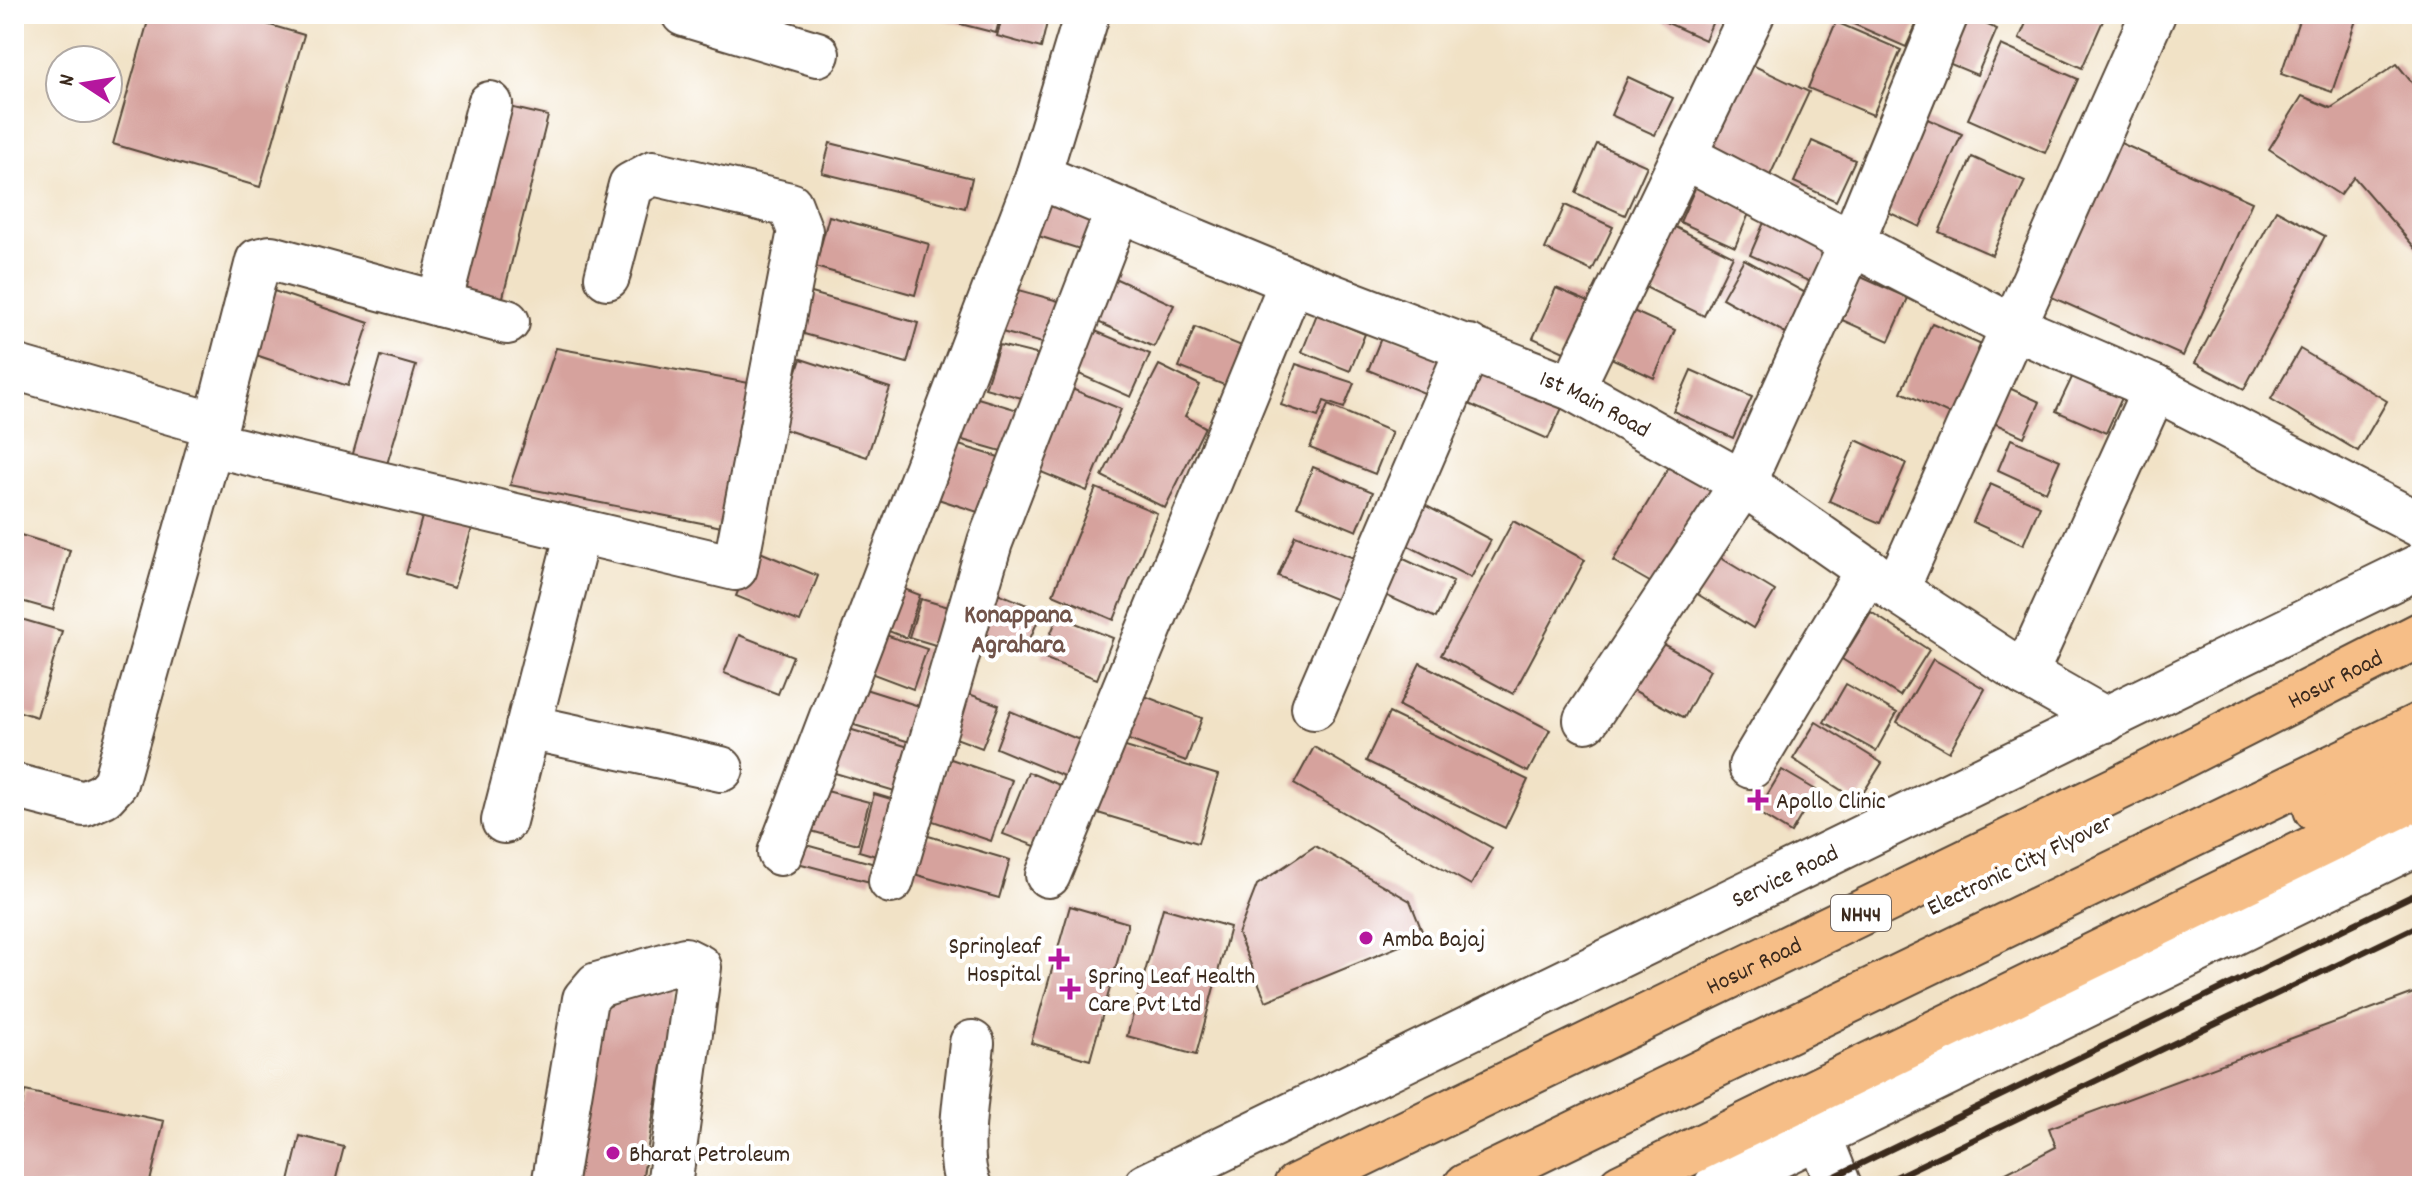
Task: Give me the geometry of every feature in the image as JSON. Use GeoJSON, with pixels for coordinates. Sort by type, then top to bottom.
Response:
{"type":"FeatureCollection","features":[{"type":"Feature","properties":{"kind":"highway","name":"Hosur Road"},"geometry":{"type":"LineString","coordinates":[[1296,1186],[2123,786],[2422,634]]}},
{"type":"Feature","properties":{"kind":"highway","name":"Electronic City Flyover"},"geometry":{"type":"LineString","coordinates":[[1356,1186],[2422,667]]}},
{"type":"Feature","properties":{"kind":"highway","name":"Electronic City Flyover"},"geometry":{"type":"LineString","coordinates":[[1466,1186],[2422,724]]}},
{"type":"Feature","properties":{"kind":"highway"},"geometry":{"type":"LineString","coordinates":[[1527,1186],[2422,758]]}},
{"type":"Feature","properties":{"kind":"highway"},"geometry":{"type":"LineString","coordinates":[[1621,1186],[2422,795]]}},
{"type":"Feature","properties":{"kind":"street"},"geometry":{"type":"LineString","coordinates":[[684,14],[817,54]]}},
{"type":"Feature","properties":{"kind":"street"},"geometry":{"type":"LineString","coordinates":[[780,853],[1038,176],[1087,14]]}},
{"type":"Feature","properties":{"kind":"street"},"geometry":{"type":"LineString","coordinates":[[1572,388],[1752,14]]}},
{"type":"Feature","properties":{"kind":"street"},"geometry":{"type":"LineString","coordinates":[[1586,720],[1743,483],[1851,245],[1946,14]]}},
{"type":"Feature","properties":{"kind":"street"},"geometry":{"type":"LineString","coordinates":[[1751,766],[1882,580],[2013,327],[2153,14]]}},
{"type":"Feature","properties":{"kind":"street"},"geometry":{"type":"LineString","coordinates":[[439,304],[490,104]]}},
{"type":"Feature","properties":{"kind":"street"},"geometry":{"type":"LineString","coordinates":[[1684,156],[2013,327],[2155,388],[2422,526]]}},
{"type":"Feature","properties":{"kind":"street"},"geometry":{"type":"LineString","coordinates":[[14,367],[213,434],[578,532],[735,568],[800,231],[790,205],[653,173],[631,185],[607,277]]}},
{"type":"Feature","properties":{"kind":"street","name":"1st Main Road"},"geometry":{"type":"LineString","coordinates":[[1038,176],[1292,281],[1572,388],[1743,483],[2025,674],[2106,720]]}},
{"type":"Feature","properties":{"kind":"street"},"geometry":{"type":"LineString","coordinates":[[891,881],[990,542],[1118,210]]}},
{"type":"Feature","properties":{"kind":"street"},"geometry":{"type":"LineString","coordinates":[[14,786],[84,804],[104,795],[115,783],[258,261],[264,258],[507,322]]}},
{"type":"Feature","properties":{"kind":"street"},"geometry":{"type":"LineString","coordinates":[[1048,875],[1292,281]]}},
{"type":"Feature","properties":{"kind":"street"},"geometry":{"type":"LineString","coordinates":[[1314,707],[1469,347]]}},
{"type":"Feature","properties":{"kind":"street"},"geometry":{"type":"LineString","coordinates":[[2025,674],[2155,388]]}},
{"type":"Feature","properties":{"kind":"street"},"geometry":{"type":"LineString","coordinates":[[504,821],[578,532]]}},
{"type":"Feature","properties":{"kind":"street","name":"Service Road"},"geometry":{"type":"LineString","coordinates":[[1146,1186],[2422,565]]}},
{"type":"Feature","properties":{"kind":"street"},"geometry":{"type":"LineString","coordinates":[[528,727],[721,769]]}},
{"type":"Feature","properties":{"kind":"street"},"geometry":{"type":"LineString","coordinates":[[1716,1186],[2422,841]]}},
{"type":"Feature","properties":{"kind":"street"},"geometry":{"type":"LineString","coordinates":[[554,1186],[585,999],[597,985],[685,960],[699,967],[669,1186]]}},
{"type":"Feature","properties":{"kind":"street"},"geometry":{"type":"LineString","coordinates":[[969,1186],[964,1175],[963,1146],[972,1043]]}},
{"type":"Feature","properties":{"kind":"street"},"geometry":{"type":"LineString","coordinates":[[1819,1136],[1839,1186]]}},
{"type":"Feature","properties":{"kind":"building"},"geometry":{"type":"Polygon","coordinates":[[[150,14],[232,14],[304,35],[260,187],[113,144],[119,124],[124,124],[124,105],[150,14]]]}},
{"type":"Feature","properties":{"kind":"building"},"geometry":{"type":"Polygon","coordinates":[[[921,14],[1001,14],[996,33],[921,14]]]}},
{"type":"Feature","properties":{"kind":"building"},"geometry":{"type":"Polygon","coordinates":[[[1003,14],[1049,14],[1041,48],[997,36],[1003,14]]]}},
{"type":"Feature","properties":{"kind":"building"},"geometry":{"type":"Polygon","coordinates":[[[1664,14],[1716,14],[1705,40],[1661,20],[1664,14]]]}},
{"type":"Feature","properties":{"kind":"building"},"geometry":{"type":"Polygon","coordinates":[[[1845,14],[1921,14],[1906,47],[1842,19],[1845,14]]]}},
{"type":"Feature","properties":{"kind":"building"},"geometry":{"type":"Polygon","coordinates":[[[1962,14],[1997,29],[1977,75],[1941,60],[1962,14]]]}},
{"type":"Feature","properties":{"kind":"building"},"geometry":{"type":"Polygon","coordinates":[[[2030,14],[2106,14],[2082,68],[2019,39],[2030,14]]]}},
{"type":"Feature","properties":{"kind":"building"},"geometry":{"type":"Polygon","coordinates":[[[2301,14],[2358,14],[2332,92],[2281,74],[2301,14]]]}},
{"type":"Feature","properties":{"kind":"building"},"geometry":{"type":"Polygon","coordinates":[[[1836,22],[1901,50],[1873,115],[1808,88],[1836,22]]]}},
{"type":"Feature","properties":{"kind":"building"},"geometry":{"type":"Polygon","coordinates":[[[2001,45],[2078,79],[2045,153],[1968,119],[2001,45]]]}},
{"type":"Feature","properties":{"kind":"building"},"geometry":{"type":"Polygon","coordinates":[[[1748,63],[1809,92],[1767,182],[1706,154],[1748,63]]]}},
{"type":"Feature","properties":{"kind":"building"},"geometry":{"type":"Polygon","coordinates":[[[2397,64],[2422,95],[2422,256],[2354,177],[2340,195],[2269,149],[2302,96],[2331,108],[2397,64]]]}},
{"type":"Feature","properties":{"kind":"building"},"geometry":{"type":"Polygon","coordinates":[[[1628,77],[1673,98],[1655,135],[1611,115],[1628,77]]]}},
{"type":"Feature","properties":{"kind":"building"},"geometry":{"type":"Polygon","coordinates":[[[501,105],[548,116],[501,305],[455,294],[501,105]]]}},
{"type":"Feature","properties":{"kind":"building"},"geometry":{"type":"Polygon","coordinates":[[[1911,112],[1962,134],[1920,227],[1871,204],[1911,112]]]}},
{"type":"Feature","properties":{"kind":"building"},"geometry":{"type":"Polygon","coordinates":[[[2105,136],[2252,202],[2183,356],[2036,290],[2105,136]]]}},
{"type":"Feature","properties":{"kind":"building"},"geometry":{"type":"Polygon","coordinates":[[[1812,141],[1855,160],[1836,201],[1794,182],[1812,141]]]}},
{"type":"Feature","properties":{"kind":"building"},"geometry":{"type":"Polygon","coordinates":[[[830,143],[972,178],[965,208],[822,173],[830,143]]]}},
{"type":"Feature","properties":{"kind":"building"},"geometry":{"type":"Polygon","coordinates":[[[1597,144],[1647,166],[1625,215],[1576,193],[1597,144]]]}},
{"type":"Feature","properties":{"kind":"building"},"geometry":{"type":"Polygon","coordinates":[[[1972,157],[2025,181],[1992,255],[1939,232],[1972,157]]]}},
{"type":"Feature","properties":{"kind":"building"},"geometry":{"type":"Polygon","coordinates":[[[1696,186],[1750,211],[1735,247],[1680,222],[1696,186]]]}},
{"type":"Feature","properties":{"kind":"building"},"geometry":{"type":"Polygon","coordinates":[[[1045,193],[1107,216],[1096,254],[1032,234],[1045,193]]]}},
{"type":"Feature","properties":{"kind":"building"},"geometry":{"type":"Polygon","coordinates":[[[1565,205],[1613,227],[1592,271],[1545,249],[1565,205]]]}},
{"type":"Feature","properties":{"kind":"building"},"geometry":{"type":"Polygon","coordinates":[[[2276,210],[2325,236],[2244,389],[2195,363],[2276,210]]]}},
{"type":"Feature","properties":{"kind":"building"},"geometry":{"type":"Polygon","coordinates":[[[829,216],[929,244],[915,295],[815,267],[829,216]]]}},
{"type":"Feature","properties":{"kind":"building"},"geometry":{"type":"Polygon","coordinates":[[[1765,220],[1831,250],[1815,284],[1750,255],[1765,220]]]}},
{"type":"Feature","properties":{"kind":"building"},"geometry":{"type":"Polygon","coordinates":[[[1669,224],[1733,256],[1704,316],[1639,284],[1669,224]]]}},
{"type":"Feature","properties":{"kind":"building"},"geometry":{"type":"Polygon","coordinates":[[[1744,259],[1811,296],[1789,335],[1722,298],[1744,259]]]}},
{"type":"Feature","properties":{"kind":"building"},"geometry":{"type":"Polygon","coordinates":[[[1110,276],[1174,305],[1154,347],[1091,319],[1110,276]]]}},
{"type":"Feature","properties":{"kind":"building"},"geometry":{"type":"Polygon","coordinates":[[[1861,277],[1908,298],[1889,341],[1842,320],[1861,277]]]}},
{"type":"Feature","properties":{"kind":"building"},"geometry":{"type":"Polygon","coordinates":[[[1556,288],[1598,306],[1575,357],[1533,338],[1556,288]]]}},
{"type":"Feature","properties":{"kind":"building"},"geometry":{"type":"Polygon","coordinates":[[[1015,289],[1073,305],[1061,348],[1002,332],[1015,289]]]}},
{"type":"Feature","properties":{"kind":"building"},"geometry":{"type":"Polygon","coordinates":[[[801,290],[918,323],[907,363],[790,330],[801,290]]]}},
{"type":"Feature","properties":{"kind":"building"},"geometry":{"type":"Polygon","coordinates":[[[274,291],[369,323],[348,386],[253,354],[274,291]]]}},
{"type":"Feature","properties":{"kind":"building"},"geometry":{"type":"Polygon","coordinates":[[[1622,306],[1675,330],[1654,378],[1600,353],[1622,306]]]}},
{"type":"Feature","properties":{"kind":"building"},"geometry":{"type":"Polygon","coordinates":[[[1317,314],[1365,334],[1350,371],[1302,352],[1317,314]]]}},
{"type":"Feature","properties":{"kind":"building"},"geometry":{"type":"Polygon","coordinates":[[[1932,323],[1984,346],[1953,416],[1901,392],[1932,323]]]}},
{"type":"Feature","properties":{"kind":"building"},"geometry":{"type":"Polygon","coordinates":[[[1195,327],[1254,351],[1239,391],[1179,367],[1195,327]]]}},
{"type":"Feature","properties":{"kind":"building"},"geometry":{"type":"Polygon","coordinates":[[[1088,328],[1150,354],[1131,397],[1070,370],[1088,328]]]}},
{"type":"Feature","properties":{"kind":"building"},"geometry":{"type":"Polygon","coordinates":[[[1383,333],[1444,358],[1429,395],[1368,370],[1383,333]]]}},
{"type":"Feature","properties":{"kind":"building"},"geometry":{"type":"Polygon","coordinates":[[[999,345],[1052,358],[1040,403],[985,388],[999,345]]]}},
{"type":"Feature","properties":{"kind":"building"},"geometry":{"type":"Polygon","coordinates":[[[556,348],[760,385],[732,529],[510,485],[556,348]]]}},
{"type":"Feature","properties":{"kind":"building"},"geometry":{"type":"Polygon","coordinates":[[[2300,349],[2387,401],[2358,451],[2271,399],[2300,349]]]}},
{"type":"Feature","properties":{"kind":"building"},"geometry":{"type":"Polygon","coordinates":[[[381,356],[416,366],[382,481],[348,471],[381,356]]]}},
{"type":"Feature","properties":{"kind":"building"},"geometry":{"type":"Polygon","coordinates":[[[801,359],[890,388],[867,457],[778,427],[801,359]]]}},
{"type":"Feature","properties":{"kind":"building"},"geometry":{"type":"Polygon","coordinates":[[[1480,361],[1566,399],[1548,439],[1462,401],[1480,361]]]}},
{"type":"Feature","properties":{"kind":"building"},"geometry":{"type":"Polygon","coordinates":[[[1296,364],[1354,383],[1344,408],[1324,401],[1318,417],[1281,405],[1296,364]]]}},
{"type":"Feature","properties":{"kind":"building"},"geometry":{"type":"Polygon","coordinates":[[[1159,365],[1200,385],[1185,416],[1205,427],[1165,508],[1102,476],[1159,365]]]}},
{"type":"Feature","properties":{"kind":"building"},"geometry":{"type":"Polygon","coordinates":[[[2076,369],[2125,391],[2106,433],[2056,411],[2076,369]]]}},
{"type":"Feature","properties":{"kind":"building"},"geometry":{"type":"Polygon","coordinates":[[[1691,370],[1752,397],[1733,438],[1673,411],[1691,370]]]}},
{"type":"Feature","properties":{"kind":"building"},"geometry":{"type":"Polygon","coordinates":[[[1998,383],[2040,402],[2024,437],[1983,418],[1998,383]]]}},
{"type":"Feature","properties":{"kind":"building"},"geometry":{"type":"Polygon","coordinates":[[[1062,385],[1121,409],[1087,491],[1029,467],[1062,385]]]}},
{"type":"Feature","properties":{"kind":"building"},"geometry":{"type":"Polygon","coordinates":[[[971,396],[1031,414],[1019,456],[959,439],[971,396]]]}},
{"type":"Feature","properties":{"kind":"building"},"geometry":{"type":"Polygon","coordinates":[[[1328,405],[1392,432],[1375,474],[1310,448],[1328,405]]]}},
{"type":"Feature","properties":{"kind":"building"},"geometry":{"type":"Polygon","coordinates":[[[2011,439],[2060,460],[2046,492],[1998,470],[2011,439]]]}},
{"type":"Feature","properties":{"kind":"building"},"geometry":{"type":"Polygon","coordinates":[[[1856,440],[1906,463],[1880,523],[1829,501],[1856,440]]]}},
{"type":"Feature","properties":{"kind":"building"},"geometry":{"type":"Polygon","coordinates":[[[952,443],[1012,461],[996,518],[932,497],[952,443]]]}},
{"type":"Feature","properties":{"kind":"building"},"geometry":{"type":"Polygon","coordinates":[[[1670,465],[1718,493],[1662,589],[1613,561],[1670,465]]]}},
{"type":"Feature","properties":{"kind":"building"},"geometry":{"type":"Polygon","coordinates":[[[1313,467],[1373,492],[1357,531],[1297,506],[1313,467]]]}},
{"type":"Feature","properties":{"kind":"building"},"geometry":{"type":"Polygon","coordinates":[[[1990,484],[2040,506],[2023,545],[1973,522],[1990,484]]]}},
{"type":"Feature","properties":{"kind":"building"},"geometry":{"type":"Polygon","coordinates":[[[1096,488],[1157,513],[1114,620],[1053,594],[1096,488]]]}},
{"type":"Feature","properties":{"kind":"building"},"geometry":{"type":"Polygon","coordinates":[[[1415,500],[1491,540],[1471,578],[1395,539],[1415,500]]]}},
{"type":"Feature","properties":{"kind":"building"},"geometry":{"type":"Polygon","coordinates":[[[424,510],[473,525],[454,588],[406,574],[424,510]]]}},
{"type":"Feature","properties":{"kind":"building"},"geometry":{"type":"Polygon","coordinates":[[[1513,521],[1585,560],[1513,694],[1441,655],[1513,521]]]}},
{"type":"Feature","properties":{"kind":"building"},"geometry":{"type":"Polygon","coordinates":[[[14,533],[70,550],[53,610],[14,599],[14,533]]]}},
{"type":"Feature","properties":{"kind":"building"},"geometry":{"type":"Polygon","coordinates":[[[1295,535],[1359,560],[1342,602],[1278,576],[1295,535]]]}},
{"type":"Feature","properties":{"kind":"building"},"geometry":{"type":"Polygon","coordinates":[[[755,550],[818,576],[800,622],[736,596],[755,550]]]}},
{"type":"Feature","properties":{"kind":"building"},"geometry":{"type":"Polygon","coordinates":[[[1391,553],[1453,582],[1436,618],[1374,590],[1391,553]]]}},
{"type":"Feature","properties":{"kind":"building"},"geometry":{"type":"Polygon","coordinates":[[[1716,555],[1775,591],[1753,628],[1694,592],[1716,555]]]}},
{"type":"Feature","properties":{"kind":"building"},"geometry":{"type":"Polygon","coordinates":[[[891,584],[920,595],[906,638],[876,626],[891,584]]]}},
{"type":"Feature","properties":{"kind":"building"},"geometry":{"type":"Polygon","coordinates":[[[995,592],[1042,611],[1024,653],[978,634],[995,592]]]}},
{"type":"Feature","properties":{"kind":"building"},"geometry":{"type":"Polygon","coordinates":[[[921,599],[966,612],[955,651],[909,637],[921,599]]]}},
{"type":"Feature","properties":{"kind":"building"},"geometry":{"type":"Polygon","coordinates":[[[1871,612],[1929,650],[1900,696],[1842,659],[1871,612]]]}},
{"type":"Feature","properties":{"kind":"building"},"geometry":{"type":"Polygon","coordinates":[[[1058,616],[1113,638],[1097,679],[1041,657],[1058,616]]]}},
{"type":"Feature","properties":{"kind":"building"},"geometry":{"type":"Polygon","coordinates":[[[14,617],[62,631],[37,717],[14,710],[14,617]]]}},
{"type":"Feature","properties":{"kind":"building"},"geometry":{"type":"Polygon","coordinates":[[[874,631],[927,649],[913,689],[860,669],[874,631]]]}},
{"type":"Feature","properties":{"kind":"building"},"geometry":{"type":"Polygon","coordinates":[[[739,635],[793,656],[778,694],[724,673],[739,635]]]}},
{"type":"Feature","properties":{"kind":"building"},"geometry":{"type":"Polygon","coordinates":[[[1650,637],[1710,670],[1684,718],[1624,685],[1650,637]]]}},
{"type":"Feature","properties":{"kind":"building"},"geometry":{"type":"Polygon","coordinates":[[[1933,659],[1985,689],[1949,752],[1897,722],[1933,659]]]}},
{"type":"Feature","properties":{"kind":"building"},"geometry":{"type":"Polygon","coordinates":[[[1420,663],[1550,730],[1528,772],[1399,706],[1420,663]]]}},
{"type":"Feature","properties":{"kind":"building"},"geometry":{"type":"Polygon","coordinates":[[[849,684],[935,711],[923,746],[838,720],[849,684]]]}},
{"type":"Feature","properties":{"kind":"building"},"geometry":{"type":"Polygon","coordinates":[[[1846,684],[1897,713],[1876,751],[1824,722],[1846,684]]]}},
{"type":"Feature","properties":{"kind":"building"},"geometry":{"type":"Polygon","coordinates":[[[961,691],[999,705],[982,748],[945,734],[961,691]]]}},
{"type":"Feature","properties":{"kind":"building"},"geometry":{"type":"Polygon","coordinates":[[[1134,692],[1202,718],[1186,761],[1118,736],[1134,692]]]}},
{"type":"Feature","properties":{"kind":"building"},"geometry":{"type":"Polygon","coordinates":[[[1010,711],[1082,741],[1066,777],[996,748],[1010,711]]]}},
{"type":"Feature","properties":{"kind":"building"},"geometry":{"type":"Polygon","coordinates":[[[1389,713],[1528,780],[1505,828],[1366,761],[1389,713]]]}},
{"type":"Feature","properties":{"kind":"building"},"geometry":{"type":"Polygon","coordinates":[[[1816,722],[1882,763],[1858,801],[1793,759],[1816,722]]]}},
{"type":"Feature","properties":{"kind":"building"},"geometry":{"type":"Polygon","coordinates":[[[839,726],[922,751],[908,795],[825,770],[839,726]]]}},
{"type":"Feature","properties":{"kind":"building"},"geometry":{"type":"Polygon","coordinates":[[[1109,742],[1218,775],[1198,843],[1088,810],[1109,742]]]}},
{"type":"Feature","properties":{"kind":"building"},"geometry":{"type":"Polygon","coordinates":[[[1314,747],[1492,848],[1471,885],[1294,784],[1314,747]]]}},
{"type":"Feature","properties":{"kind":"building"},"geometry":{"type":"Polygon","coordinates":[[[948,758],[1012,780],[991,841],[927,819],[948,758]]]}},
{"type":"Feature","properties":{"kind":"building"},"geometry":{"type":"Polygon","coordinates":[[[1782,770],[1816,790],[1791,833],[1757,812],[1782,770]]]}},
{"type":"Feature","properties":{"kind":"building"},"geometry":{"type":"Polygon","coordinates":[[[1028,772],[1067,788],[1043,849],[1003,834],[1028,772]]]}},
{"type":"Feature","properties":{"kind":"building"},"geometry":{"type":"Polygon","coordinates":[[[815,788],[869,802],[858,844],[804,829],[815,788]]]}},
{"type":"Feature","properties":{"kind":"building"},"geometry":{"type":"Polygon","coordinates":[[[874,794],[908,804],[893,861],[859,851],[874,794]]]}},
{"type":"Feature","properties":{"kind":"building"},"geometry":{"type":"Polygon","coordinates":[[[925,835],[1010,860],[999,898],[914,874],[925,835]]]}},
{"type":"Feature","properties":{"kind":"building"},"geometry":{"type":"Polygon","coordinates":[[[795,842],[875,864],[870,882],[790,861],[795,842]]]}},
{"type":"Feature","properties":{"kind":"building"},"geometry":{"type":"Polygon","coordinates":[[[1315,846],[1410,901],[1424,936],[1266,1001],[1238,934],[1257,885],[1315,846]]]}},
{"type":"Feature","properties":{"kind":"building"},"geometry":{"type":"Polygon","coordinates":[[[1070,906],[1128,923],[1090,1060],[1031,1043],[1070,906]]]}},
{"type":"Feature","properties":{"kind":"building"},"geometry":{"type":"Polygon","coordinates":[[[1163,908],[1230,927],[1196,1055],[1127,1036],[1163,908]]]}},
{"type":"Feature","properties":{"kind":"building"},"geometry":{"type":"Polygon","coordinates":[[[678,975],[641,1186],[570,1186],[605,1008],[678,975]]]}},
{"type":"Feature","properties":{"kind":"building"},"geometry":{"type":"Polygon","coordinates":[[[2422,990],[2422,1186],[1981,1186],[2056,1147],[2049,1128],[2422,990]]]}},
{"type":"Feature","properties":{"kind":"building"},"geometry":{"type":"Polygon","coordinates":[[[25,1091],[164,1121],[149,1186],[14,1186],[14,1143],[25,1091]]]}},
{"type":"Feature","properties":{"kind":"building"},"geometry":{"type":"Polygon","coordinates":[[[300,1136],[344,1147],[334,1186],[288,1186],[300,1136]]]}},
{"type":"Feature","properties":{"kind":"railway"},"geometry":{"type":"LineString","coordinates":[[1815,1186],[2422,891]]}},
{"type":"Feature","properties":{"kind":"railway"},"geometry":{"type":"LineString","coordinates":[[1877,1186],[2422,924]]}},
{"type":"Feature","properties":{"kind":"place","name":"Apollo Clinic"},"geometry":{"type":"Point","coordinates":[1758,800]}},
{"type":"Feature","properties":{"kind":"place","name":"Amba Bajaj"},"geometry":{"type":"Point","coordinates":[1366,938]}},
{"type":"Feature","properties":{"kind":"place","name":"Springleaf Hospital"},"geometry":{"type":"Point","coordinates":[1059,959]}},
{"type":"Feature","properties":{"kind":"place","name":"Spring Leaf Health Care Pvt Ltd"},"geometry":{"type":"Point","coordinates":[1070,989]}},
{"type":"Feature","properties":{"kind":"place","name":"Bharat Petroleum"},"geometry":{"type":"Point","coordinates":[613,1153]}},
{"type":"Feature","properties":{"kind":"district","name":"Konappana Agrahara"},"geometry":{"type":"Point","coordinates":[1018,628]}}]}
